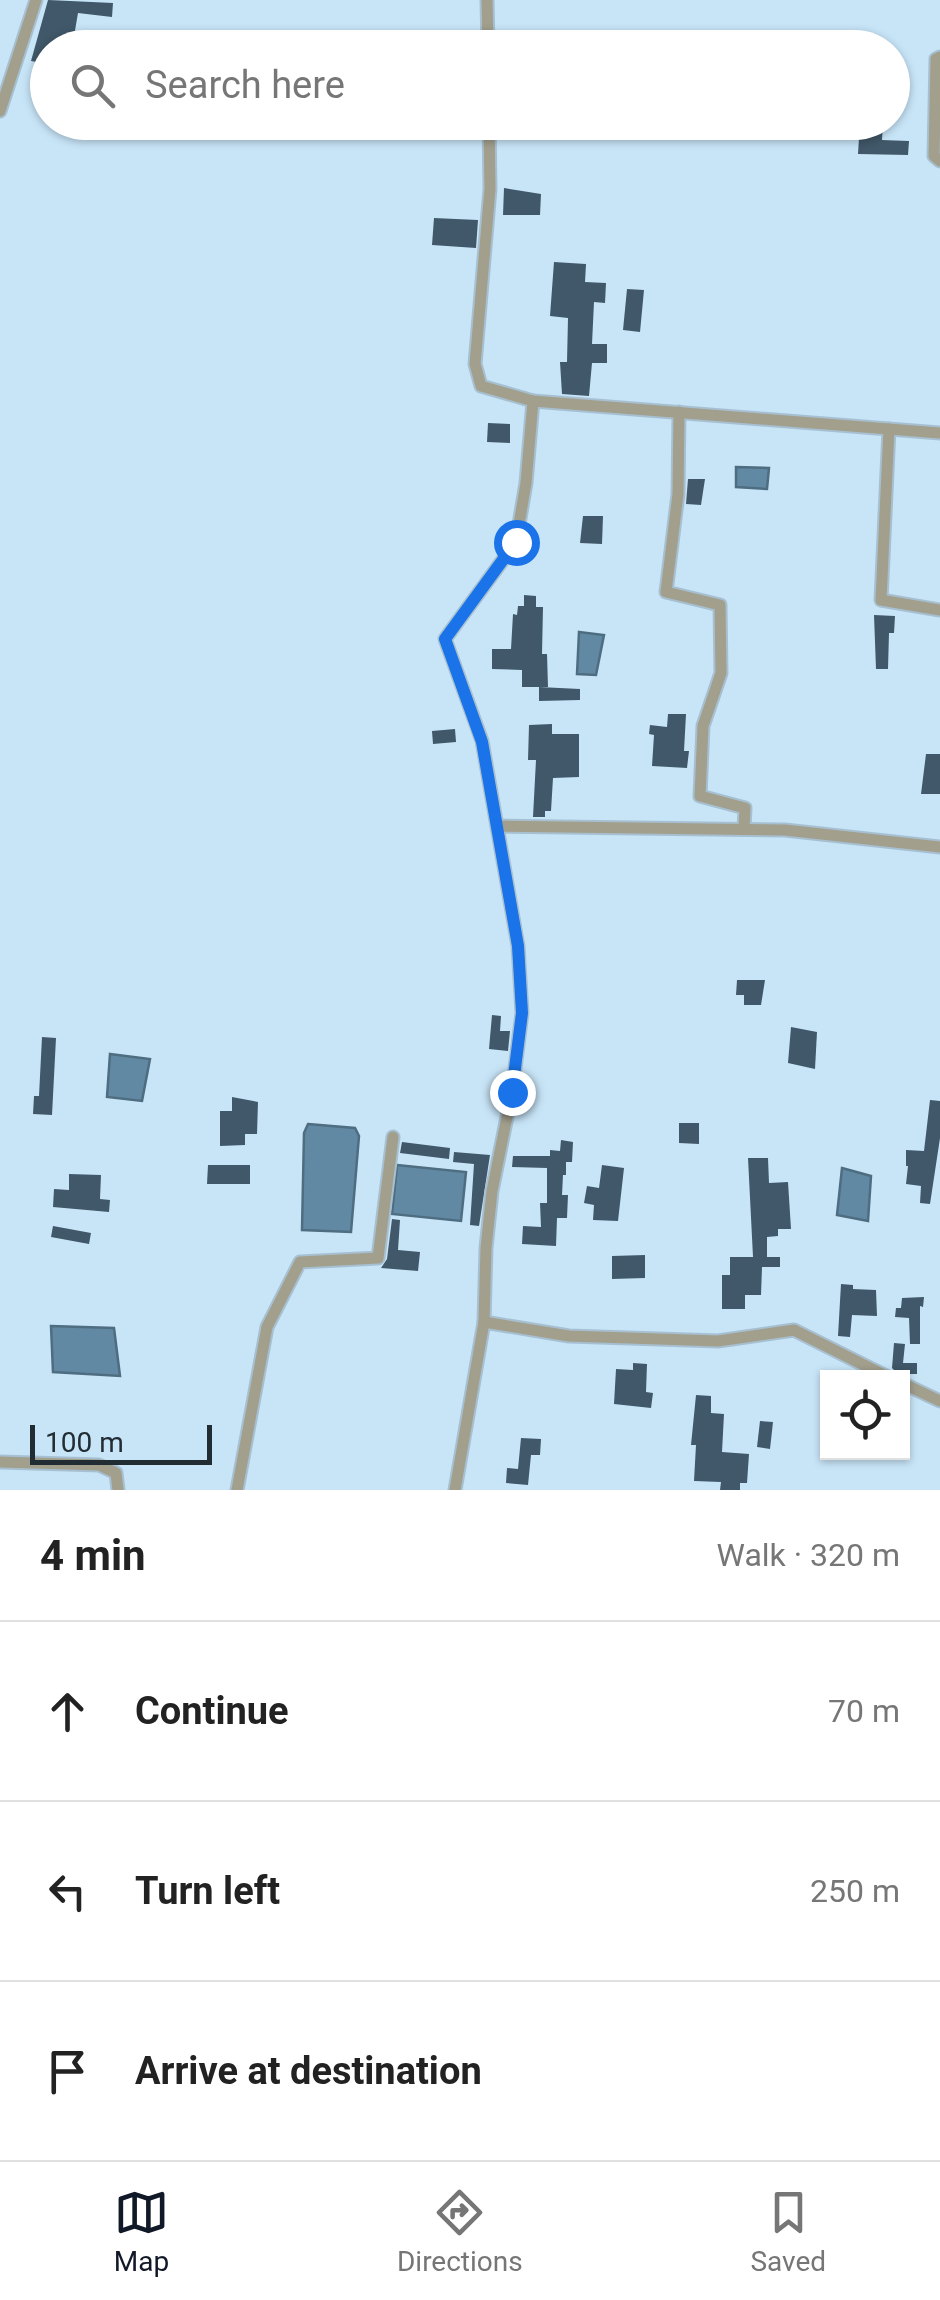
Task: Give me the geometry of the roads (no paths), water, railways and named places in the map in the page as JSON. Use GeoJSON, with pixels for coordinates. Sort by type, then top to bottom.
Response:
{"type":"FeatureCollection","features":[{"type":"Feature","properties":{"kind":"street"},"geometry":{"type":"LineString","coordinates":[[0,111],[36,0]]}},
{"type":"Feature","properties":{"kind":"street"},"geometry":{"type":"LineString","coordinates":[[487,0],[488,30]]}},
{"type":"Feature","properties":{"kind":"street"},"geometry":{"type":"LineString","coordinates":[[940,58],[936,59],[934,156],[940,161]]}},
{"type":"Feature","properties":{"kind":"street"},"geometry":{"type":"LineString","coordinates":[[489,140],[490,189],[475,364],[481,386],[533,400],[940,434]]}},
{"type":"Feature","properties":{"kind":"street"},"geometry":{"type":"LineString","coordinates":[[455,1490],[484,1322],[492,1192],[512,1092],[522,1013],[518,946],[482,742],[445,639],[516,542],[526,484],[533,400]]}},
{"type":"Feature","properties":{"kind":"street"},"geometry":{"type":"LineString","coordinates":[[679,412],[678,494],[666,592],[720,605],[721,674],[702,726],[700,796],[745,808],[744,829]]}},
{"type":"Feature","properties":{"kind":"street"},"geometry":{"type":"LineString","coordinates":[[889,429],[881,600],[940,610]]}},
{"type":"Feature","properties":{"kind":"street"},"geometry":{"type":"LineString","coordinates":[[497,826],[744,829],[940,847]]}},
{"type":"Feature","properties":{"kind":"street"},"geometry":{"type":"LineString","coordinates":[[236,1490],[268,1327],[300,1262],[378,1258],[393,1137]]}},
{"type":"Feature","properties":{"kind":"street"},"geometry":{"type":"LineString","coordinates":[[484,1322],[569,1336],[718,1341],[794,1330],[874,1370]]}},
{"type":"Feature","properties":{"kind":"street"},"geometry":{"type":"LineString","coordinates":[[910,1387],[940,1401]]}},
{"type":"Feature","properties":{"kind":"street"},"geometry":{"type":"LineString","coordinates":[[0,1462],[99,1465],[116,1474],[118,1490]]}},
{"type":"Feature","properties":{"kind":"water"},"geometry":{"type":"Polygon","coordinates":[[[736,467],[769,468],[767,489],[736,487],[736,467]]]}},
{"type":"Feature","properties":{"kind":"water"},"geometry":{"type":"Polygon","coordinates":[[[579,632],[604,635],[596,675],[577,674],[579,632]]]}},
{"type":"Feature","properties":{"kind":"water"},"geometry":{"type":"Polygon","coordinates":[[[110,1054],[150,1059],[142,1101],[107,1097],[110,1054]]]}},
{"type":"Feature","properties":{"kind":"water"},"geometry":{"type":"Polygon","coordinates":[[[308,1124],[355,1128],[359,1136],[351,1232],[302,1230],[304,1133],[308,1124]]]}},
{"type":"Feature","properties":{"kind":"water"},"geometry":{"type":"Polygon","coordinates":[[[397,1165],[466,1172],[461,1221],[392,1214],[397,1165]]]}},
{"type":"Feature","properties":{"kind":"water"},"geometry":{"type":"Polygon","coordinates":[[[842,1168],[871,1176],[868,1221],[837,1215],[842,1168]]]}},
{"type":"Feature","properties":{"kind":"water"},"geometry":{"type":"Polygon","coordinates":[[[51,1326],[114,1328],[120,1376],[53,1372],[51,1326]]]}}]}
